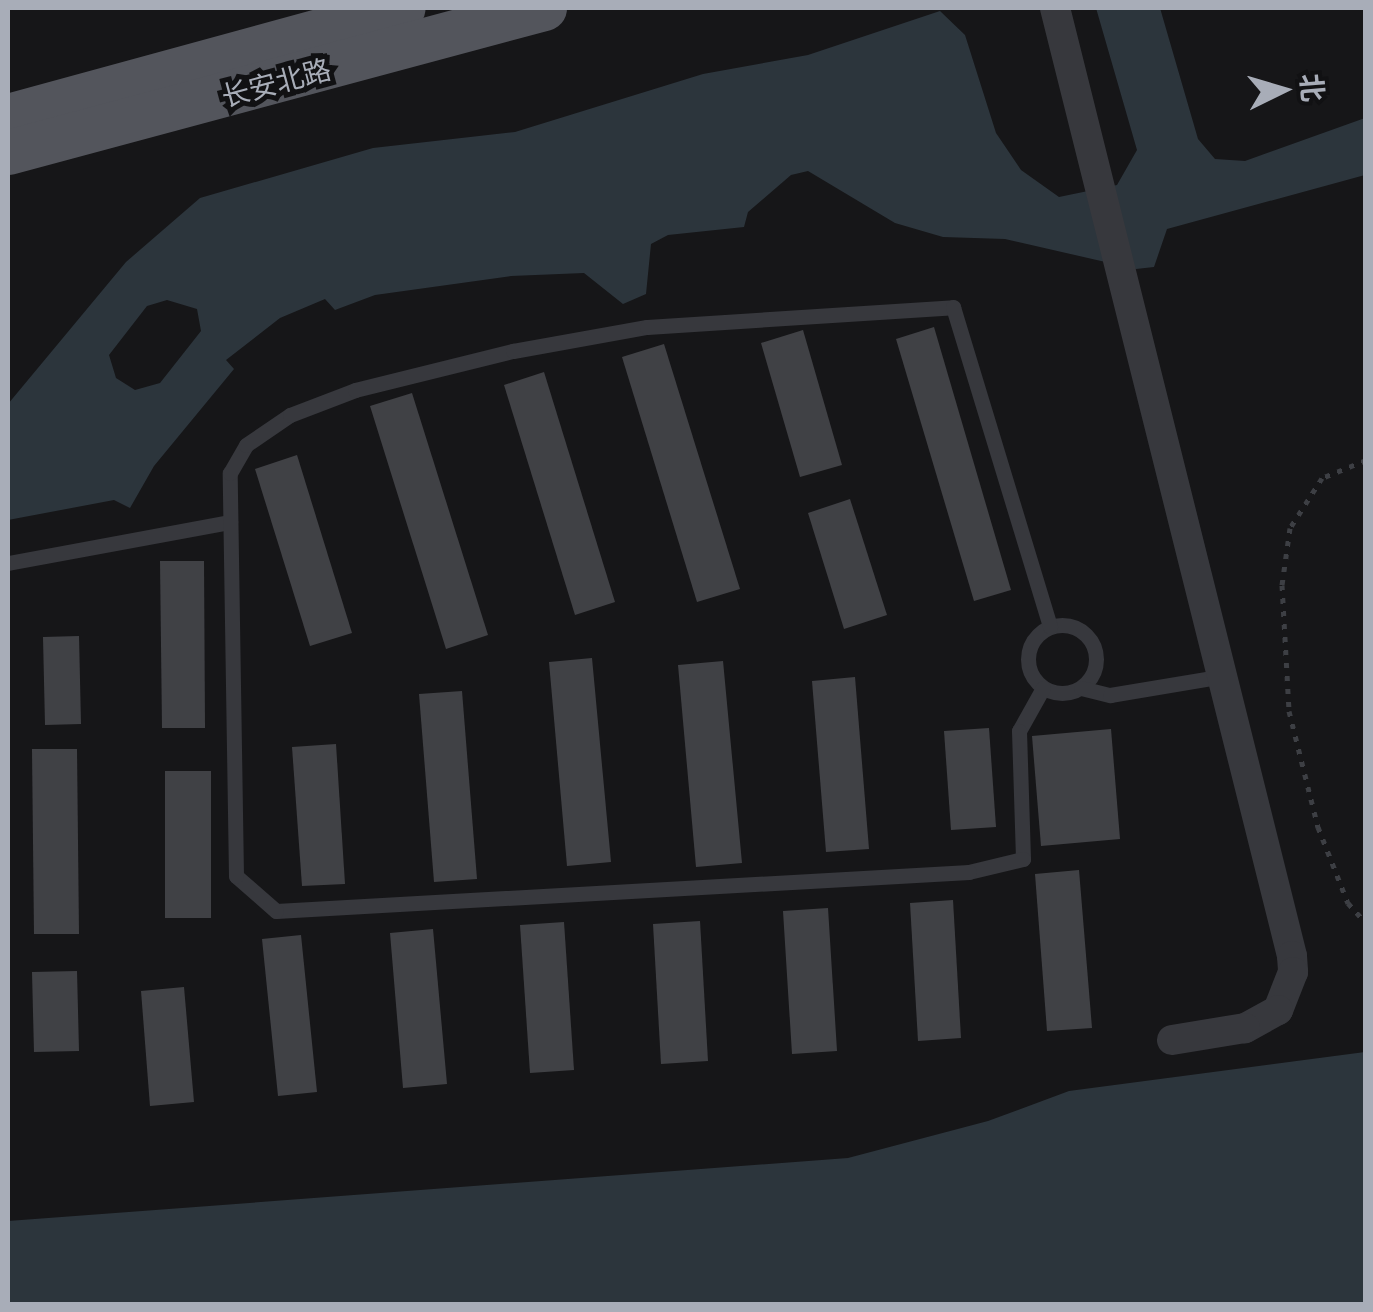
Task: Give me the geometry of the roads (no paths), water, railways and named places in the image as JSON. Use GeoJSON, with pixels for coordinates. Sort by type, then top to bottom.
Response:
{"type":"FeatureCollection","features":[{"type":"Feature","properties":{"kind":"main road","name":"长安北路"},"geometry":{"type":"LineString","coordinates":[[8,116],[402,8]]}},
{"type":"Feature","properties":{"kind":"main road","name":"长安北路"},"geometry":{"type":"LineString","coordinates":[[8,152],[544,8]]}},
{"type":"Feature","properties":{"kind":"street"},"geometry":{"type":"LineString","coordinates":[[1055,8],[1126,276],[1293,972],[1278,1010],[1245,1028],[1172,1040]]}},
{"type":"Feature","properties":{"kind":"lane"},"geometry":{"type":"LineString","coordinates":[[1043,688],[1018,731],[1023,858],[969,872],[276,911],[236,876],[230,473],[246,444],[290,415],[355,390],[646,326],[953,307],[1050,627]]}},
{"type":"Feature","properties":{"kind":"lane"},"geometry":{"type":"LineString","coordinates":[[8,563],[230,522]]}},
{"type":"Feature","properties":{"kind":"lane"},"geometry":{"type":"LineString","coordinates":[[1043,688],[1028,655],[1050,627]]}},
{"type":"Feature","properties":{"kind":"lane"},"geometry":{"type":"LineString","coordinates":[[1043,688],[1069,693],[1081,688],[1096,665],[1089,638],[1078,628],[1050,627]]}},
{"type":"Feature","properties":{"kind":"lane"},"geometry":{"type":"LineString","coordinates":[[1081,688],[1110,695],[1224,676]]}}]}
